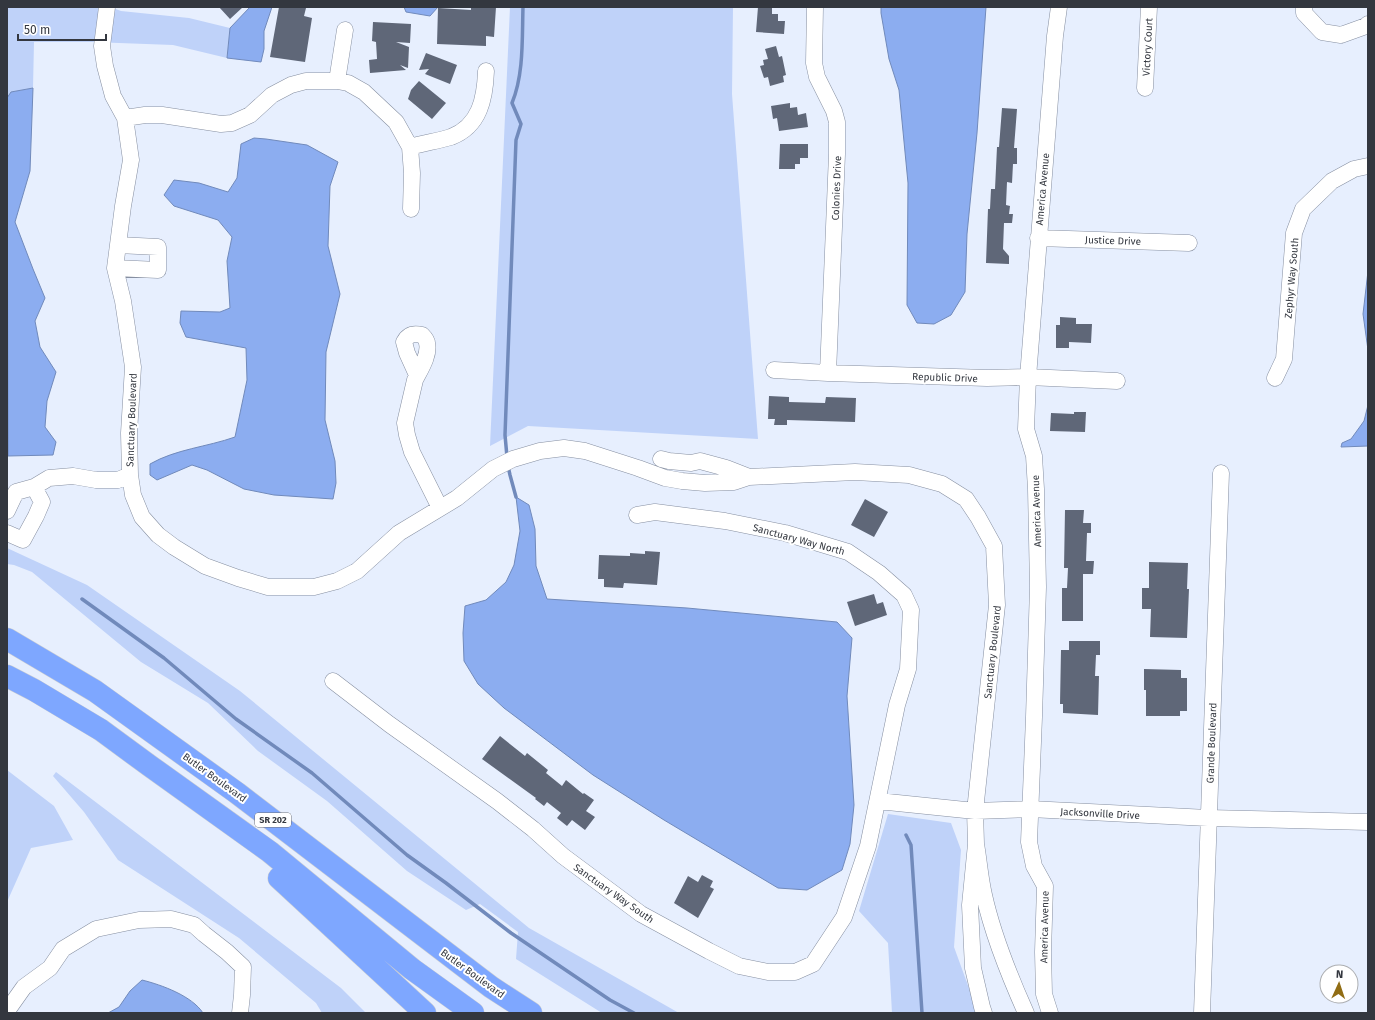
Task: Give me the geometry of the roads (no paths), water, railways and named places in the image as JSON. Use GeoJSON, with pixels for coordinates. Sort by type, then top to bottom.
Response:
{"type":"FeatureCollection","features":[{"type":"Feature","properties":{"kind":"highway","name":"Butler Boulevard"},"geometry":{"type":"LineString","coordinates":[[7,639],[95,690],[237,794],[491,987],[531,1013]]}},
{"type":"Feature","properties":{"kind":"highway","name":"SR 202"},"geometry":{"type":"LineString","coordinates":[[7,676],[34,690],[101,730],[270,852],[412,969],[473,1013]]}},
{"type":"Feature","properties":{"kind":"highway"},"geometry":{"type":"LineString","coordinates":[[150,766],[296,893],[425,1013]]}},
{"type":"Feature","properties":{"kind":"highway"},"geometry":{"type":"LineString","coordinates":[[491,987],[543,1013]]}},
{"type":"Feature","properties":{"kind":"street","name":"Colonies Drive"},"geometry":{"type":"LineString","coordinates":[[815,7],[814,63],[816,77],[834,111],[836,122],[837,154],[828,373]]}},
{"type":"Feature","properties":{"kind":"street","name":"America Avenue"},"geometry":{"type":"LineString","coordinates":[[1050,1013],[1044,994],[1043,952],[1045,886],[1034,866],[1029,842],[1038,587],[1036,482],[1034,456],[1026,429],[1028,377],[1038,238],[1055,36],[1059,7]]}},
{"type":"Feature","properties":{"kind":"street","name":"Victory Court"},"geometry":{"type":"LineString","coordinates":[[1145,88],[1149,7]]}},
{"type":"Feature","properties":{"kind":"street"},"geometry":{"type":"LineString","coordinates":[[1304,7],[1304,13],[1322,32],[1341,35],[1368,24]]}},
{"type":"Feature","properties":{"kind":"street","name":"Sanctuary Boulevard"},"geometry":{"type":"LineString","coordinates":[[105,14],[102,46],[105,66],[113,96],[125,118],[131,160],[115,268],[123,301],[133,367],[129,433],[130,475],[133,495],[142,517],[158,535],[174,547],[205,566],[268,587],[314,587],[337,581],[357,571],[398,533],[457,498],[493,469],[513,459],[540,451],[564,448],[585,451],[665,478],[682,481],[705,483],[734,482],[748,477],[855,472],[909,475],[942,484],[966,499],[994,546],[997,605],[975,811],[976,844],[970,905],[973,968],[984,1013]]}},
{"type":"Feature","properties":{"kind":"street"},"geometry":{"type":"LineString","coordinates":[[337,81],[345,30]]}},
{"type":"Feature","properties":{"kind":"street"},"geometry":{"type":"LineString","coordinates":[[410,147],[452,136],[470,126],[477,115],[486,90],[486,71]]}},
{"type":"Feature","properties":{"kind":"street"},"geometry":{"type":"LineString","coordinates":[[125,118],[145,115],[162,115],[221,124],[232,123],[250,115],[272,96],[291,85],[306,81],[337,81],[348,83],[364,92],[396,122],[410,147],[412,173],[411,209]]}},
{"type":"Feature","properties":{"kind":"street","name":"Zephyr Way South"},"geometry":{"type":"LineString","coordinates":[[1275,378],[1284,359],[1294,233],[1303,209],[1332,181],[1354,170],[1368,166]]}},
{"type":"Feature","properties":{"kind":"street","name":"Justice Drive"},"geometry":{"type":"LineString","coordinates":[[1038,238],[1188,243]]}},
{"type":"Feature","properties":{"kind":"street"},"geometry":{"type":"LineString","coordinates":[[115,268],[158,270],[158,247],[118,245]]}},
{"type":"Feature","properties":{"kind":"street","name":"Republic Drive"},"geometry":{"type":"LineString","coordinates":[[774,370],[828,373],[987,378],[1028,377],[1117,381]]}},
{"type":"Feature","properties":{"kind":"street"},"geometry":{"type":"LineString","coordinates":[[417,375],[405,424],[412,452],[440,508]]}},
{"type":"Feature","properties":{"kind":"street","name":"Sanctuary Boulevard"},"geometry":{"type":"LineString","coordinates":[[638,468],[661,459],[691,463],[701,462],[726,468],[748,477]]}},
{"type":"Feature","properties":{"kind":"street","name":"Grande Boulevard"},"geometry":{"type":"LineString","coordinates":[[1202,1013],[1221,473]]}},
{"type":"Feature","properties":{"kind":"street"},"geometry":{"type":"LineString","coordinates":[[7,511],[16,492],[34,487],[49,478],[73,476],[96,480],[118,480],[130,475]]}},
{"type":"Feature","properties":{"kind":"street"},"geometry":{"type":"LineString","coordinates":[[7,532],[23,540],[42,502],[34,487]]}},
{"type":"Feature","properties":{"kind":"street","name":"Sanctuary Way North"},"geometry":{"type":"LineString","coordinates":[[636,515],[655,512],[724,521],[786,533],[848,552],[879,574],[904,595],[911,610],[908,670],[897,705],[878,801]]}},
{"type":"Feature","properties":{"kind":"street","name":"Sanctuary Way South"},"geometry":{"type":"LineString","coordinates":[[333,681],[389,724],[496,801],[533,829],[562,856],[641,914],[739,966],[768,972],[795,972],[813,964],[844,917],[868,846],[878,801]]}},
{"type":"Feature","properties":{"kind":"street","name":"Jacksonville Drive"},"geometry":{"type":"LineString","coordinates":[[878,801],[975,811],[1030,810],[1208,818],[1368,822]]}},
{"type":"Feature","properties":{"kind":"street","name":"Sanctuary Boulevard"},"geometry":{"type":"LineString","coordinates":[[976,844],[984,894],[996,940],[1009,976],[1026,1013]]}},
{"type":"Feature","properties":{"kind":"street"},"geometry":{"type":"LineString","coordinates":[[7,1011],[24,987],[50,968],[63,949],[96,930],[139,920],[171,919],[194,925],[243,967],[240,1013]]}},
{"type":"Feature","properties":{"kind":"water"},"geometry":{"type":"Polygon","coordinates":[[[250,7],[272,7],[264,31],[264,49],[261,62],[227,58],[230,28],[250,7]]]}},
{"type":"Feature","properties":{"kind":"water"},"geometry":{"type":"Polygon","coordinates":[[[404,7],[438,7],[430,16],[406,12],[404,7]]]}},
{"type":"Feature","properties":{"kind":"water"},"geometry":{"type":"Polygon","coordinates":[[[881,7],[986,7],[977,133],[967,234],[965,292],[951,315],[934,324],[917,323],[907,305],[908,183],[899,90],[889,59],[881,7]]]}},
{"type":"Feature","properties":{"kind":"water"},"geometry":{"type":"Polygon","coordinates":[[[33,88],[30,171],[15,222],[45,298],[35,321],[40,347],[56,372],[47,401],[45,427],[56,442],[53,455],[8,456],[7,98],[11,92],[33,88]]]}},
{"type":"Feature","properties":{"kind":"water"},"geometry":{"type":"Polygon","coordinates":[[[254,138],[307,145],[338,162],[330,186],[328,246],[340,294],[326,352],[325,420],[335,461],[336,483],[333,499],[274,495],[244,489],[207,470],[192,465],[157,480],[150,475],[150,464],[160,459],[235,437],[247,380],[246,348],[186,337],[180,323],[181,311],[220,312],[230,308],[227,261],[232,237],[218,220],[174,206],[164,195],[174,180],[199,183],[228,192],[237,178],[241,144],[254,138]]]}},
{"type":"Feature","properties":{"kind":"water"},"geometry":{"type":"Polygon","coordinates":[[[1368,271],[1368,350],[1363,314],[1368,271]]]}},
{"type":"Feature","properties":{"kind":"water"},"geometry":{"type":"Polygon","coordinates":[[[1368,405],[1368,446],[1341,447],[1342,443],[1351,439],[1364,421],[1368,405]]]}},
{"type":"Feature","properties":{"kind":"water"},"geometry":{"type":"Polygon","coordinates":[[[516,497],[529,505],[535,529],[536,566],[547,599],[687,608],[837,622],[852,638],[847,696],[854,805],[850,844],[842,870],[807,890],[778,888],[664,820],[593,775],[504,708],[478,684],[464,661],[463,633],[465,606],[486,600],[506,582],[514,565],[520,531],[516,497]]]}},
{"type":"Feature","properties":{"kind":"water"},"geometry":{"type":"Polygon","coordinates":[[[142,980],[167,988],[184,996],[192,1001],[203,1013],[108,1013],[119,1007],[130,991],[142,980]]]}},
{"type":"Feature","properties":{"kind":"waterway"},"geometry":{"type":"LineString","coordinates":[[507,457],[505,435],[516,140],[521,124],[512,103],[519,80],[523,7]]}},
{"type":"Feature","properties":{"kind":"waterway"},"geometry":{"type":"LineString","coordinates":[[508,466],[516,497]]}},
{"type":"Feature","properties":{"kind":"waterway"},"geometry":{"type":"LineString","coordinates":[[82,599],[164,658],[236,719],[312,773],[407,855],[511,933],[610,1000],[634,1013]]}},
{"type":"Feature","properties":{"kind":"waterway"},"geometry":{"type":"LineString","coordinates":[[906,835],[911,845],[922,1013]]}}]}
